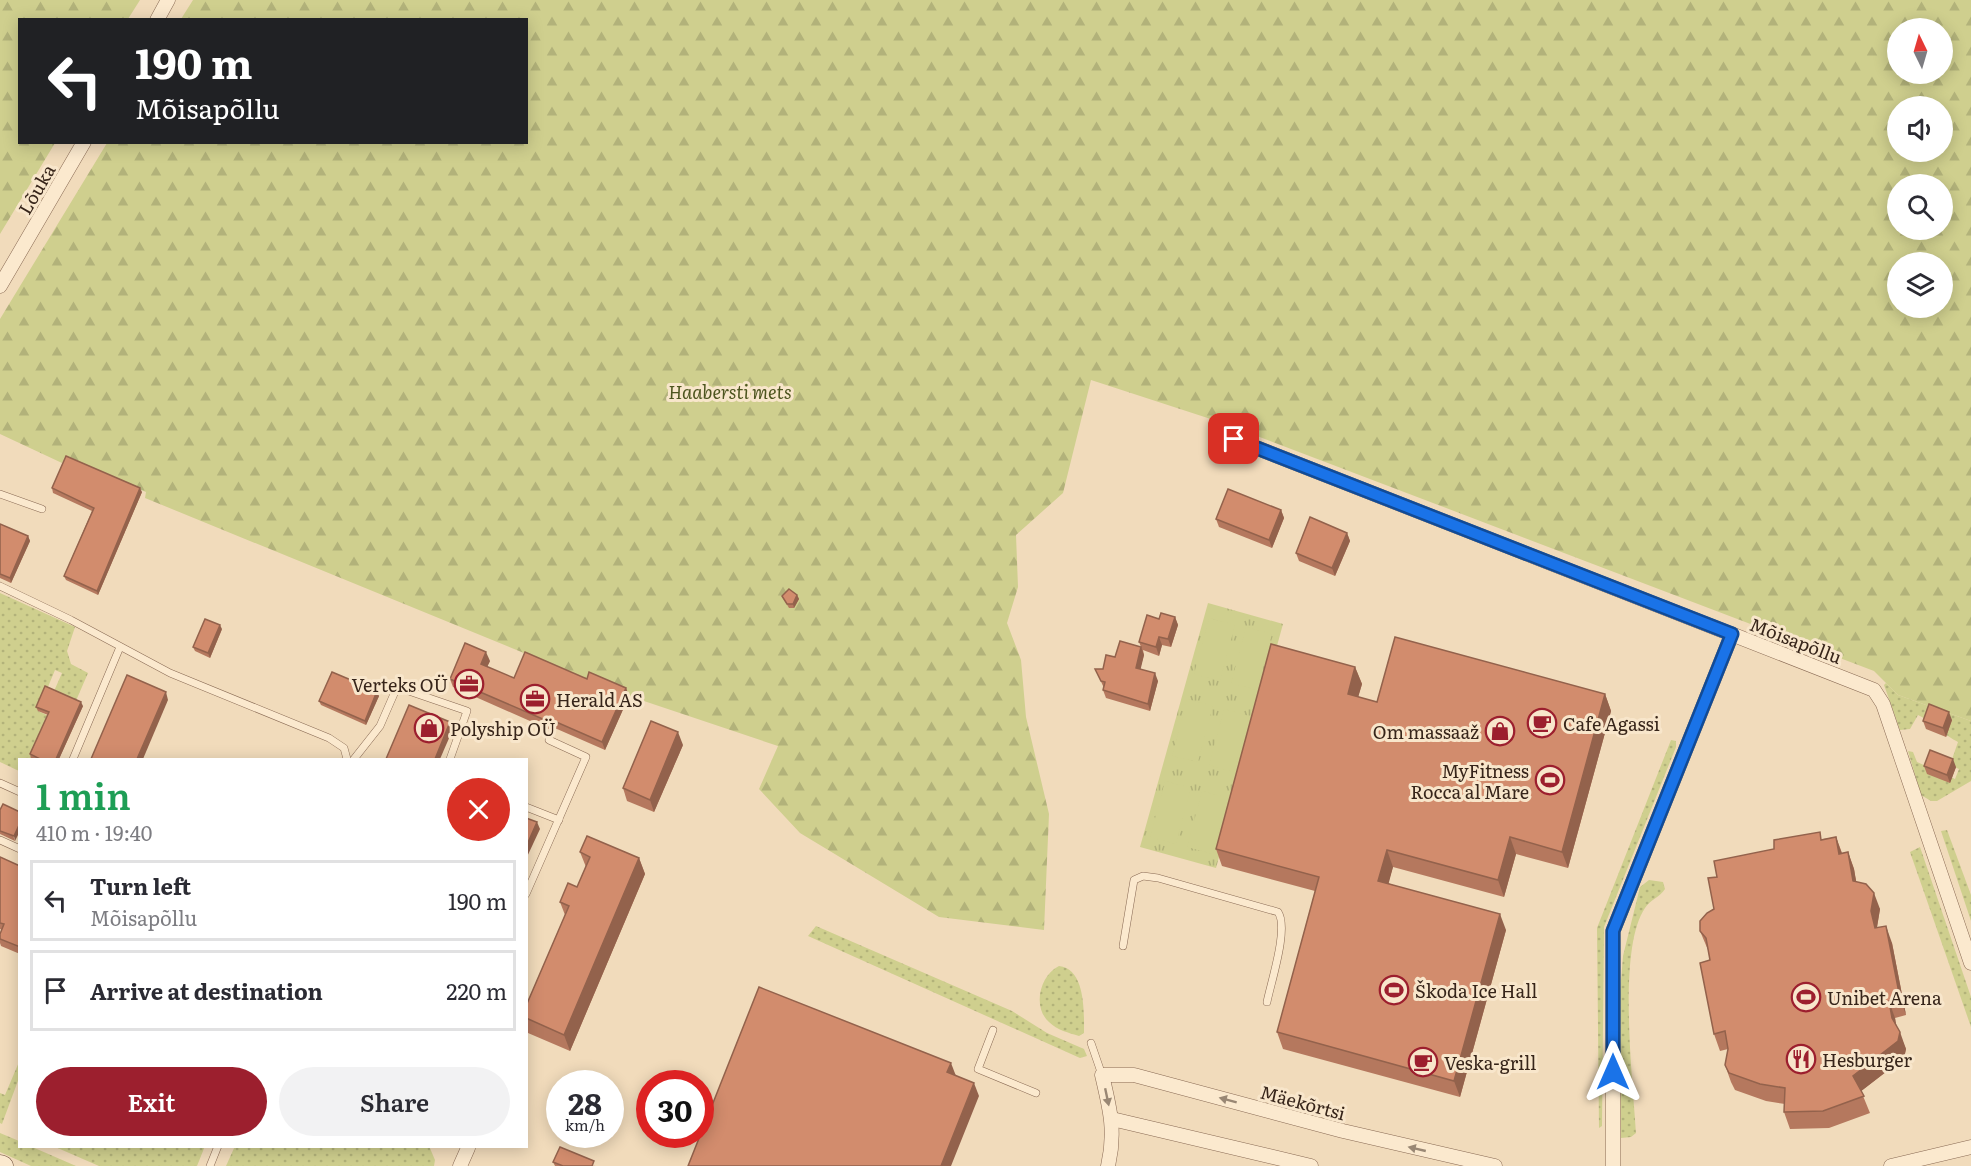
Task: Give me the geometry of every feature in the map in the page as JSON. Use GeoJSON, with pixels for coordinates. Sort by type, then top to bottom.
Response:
{"type":"FeatureCollection","features":[{"type":"Feature","properties":{"kind":"street"},"geometry":{"type":"LineString","coordinates":[[158,18],[168,0]]}},
{"type":"Feature","properties":{"kind":"street","name":"Lõuka"},"geometry":{"type":"LineString","coordinates":[[0,286],[83,144]]}},
{"type":"Feature","properties":{"kind":"street","name":"Mõisapõllu"},"geometry":{"type":"LineString","coordinates":[[1234,439],[1874,690],[1884,704],[1971,963]]}},
{"type":"Feature","properties":{"kind":"street"},"geometry":{"type":"LineString","coordinates":[[1613,1166],[1613,931],[1732,634]]}},
{"type":"Feature","properties":{"kind":"street","name":"Mäekõrtsi"},"geometry":{"type":"LineString","coordinates":[[1102,1076],[1134,1075],[1343,1131],[1495,1166]]}},
{"type":"Feature","properties":{"kind":"street"},"geometry":{"type":"LineString","coordinates":[[1102,1076],[1112,1119],[1114,1141],[1108,1166]]}},
{"type":"Feature","properties":{"kind":"street"},"geometry":{"type":"LineString","coordinates":[[1112,1119],[1311,1166]]}},
{"type":"Feature","properties":{"kind":"street"},"geometry":{"type":"LineString","coordinates":[[1891,1166],[1971,1147]]}},
{"type":"Feature","properties":{"kind":"street"},"geometry":{"type":"LineString","coordinates":[[460,1166],[467,1148]]}},
{"type":"Feature","properties":{"kind":"lane"},"geometry":{"type":"LineString","coordinates":[[0,494],[42,509]]}},
{"type":"Feature","properties":{"kind":"lane"},"geometry":{"type":"LineString","coordinates":[[0,586],[170,673],[330,738],[344,748],[347,758]]}},
{"type":"Feature","properties":{"kind":"lane"},"geometry":{"type":"LineString","coordinates":[[73,758],[120,646]]}},
{"type":"Feature","properties":{"kind":"lane"},"geometry":{"type":"LineString","coordinates":[[355,758],[380,726],[398,687],[468,711],[450,758]]}},
{"type":"Feature","properties":{"kind":"lane"},"geometry":{"type":"LineString","coordinates":[[528,890],[586,757],[549,740]]}},
{"type":"Feature","properties":{"kind":"lane"},"geometry":{"type":"LineString","coordinates":[[0,783],[18,791]]}},
{"type":"Feature","properties":{"kind":"lane"},"geometry":{"type":"LineString","coordinates":[[528,808],[559,820]]}},
{"type":"Feature","properties":{"kind":"lane"},"geometry":{"type":"LineString","coordinates":[[0,840],[18,848]]}},
{"type":"Feature","properties":{"kind":"lane"},"geometry":{"type":"LineString","coordinates":[[1123,946],[1134,880],[1143,876],[1158,878],[1278,912],[1282,918],[1282,931],[1267,1002]]}},
{"type":"Feature","properties":{"kind":"lane"},"geometry":{"type":"LineString","coordinates":[[993,1030],[978,1069],[1036,1094]]}},
{"type":"Feature","properties":{"kind":"lane"},"geometry":{"type":"LineString","coordinates":[[1091,1043],[1102,1076]]}},
{"type":"Feature","properties":{"kind":"lane"},"geometry":{"type":"LineString","coordinates":[[210,1166],[217,1148]]}},
{"type":"Feature","properties":{"kind":"green space"},"geometry":{"type":"Polygon","coordinates":[[[0,0],[140,0],[129,18],[18,18],[18,144],[54,144],[0,234],[0,0]]]}},
{"type":"Feature","properties":{"kind":"green space","name":"Haabersti mets"},"geometry":{"type":"Polygon","coordinates":[[[193,0],[1971,0],[1971,721],[1898,695],[1874,671],[1223,423],[1091,380],[1063,493],[1016,535],[1018,587],[1007,623],[1021,660],[1026,717],[1049,814],[1044,930],[939,917],[800,833],[759,789],[778,746],[629,696],[145,498],[146,492],[65,457],[62,463],[0,434],[0,319],[106,144],[528,144],[528,18],[182,18],[193,0]]]}},
{"type":"Feature","properties":{"kind":"green space"},"geometry":{"type":"Polygon","coordinates":[[[0,593],[75,627],[67,651],[71,664],[88,673],[75,703],[47,707],[62,673],[55,670],[38,711],[51,717],[32,758],[18,758],[18,771],[0,762],[0,593]]]}},
{"type":"Feature","properties":{"kind":"green space"},"geometry":{"type":"Polygon","coordinates":[[[1208,603],[1283,624],[1216,868],[1140,847],[1208,603]]]}},
{"type":"Feature","properties":{"kind":"green space"},"geometry":{"type":"Polygon","coordinates":[[[1209,618],[1235,625],[1220,681],[1194,674],[1209,618]]]}},
{"type":"Feature","properties":{"kind":"green space"},"geometry":{"type":"Polygon","coordinates":[[[1246,627],[1272,634],[1257,690],[1231,683],[1246,627]]]}},
{"type":"Feature","properties":{"kind":"green space"},"geometry":{"type":"Polygon","coordinates":[[[1886,683],[1898,695],[1971,721],[1971,781],[1937,801],[1931,801],[1921,795],[1908,751],[1913,752],[1917,762],[1955,779],[1959,769],[1950,765],[1958,742],[1918,715],[1910,729],[1900,730],[1884,685],[1886,683]]]}},
{"type":"Feature","properties":{"kind":"green space"},"geometry":{"type":"Polygon","coordinates":[[[1187,699],[1213,706],[1198,762],[1172,756],[1187,699]]]}},
{"type":"Feature","properties":{"kind":"green space"},"geometry":{"type":"Polygon","coordinates":[[[1224,709],[1249,716],[1234,772],[1209,765],[1224,709]]]}},
{"type":"Feature","properties":{"kind":"green space"},"geometry":{"type":"Polygon","coordinates":[[[1671,740],[1676,741],[1676,747],[1604,927],[1602,1126],[1599,1128],[1597,928],[1671,740]]]}},
{"type":"Feature","properties":{"kind":"green space"},"geometry":{"type":"Polygon","coordinates":[[[1165,781],[1191,788],[1176,844],[1150,837],[1165,781]]]}},
{"type":"Feature","properties":{"kind":"green space"},"geometry":{"type":"Polygon","coordinates":[[[1202,791],[1228,798],[1213,854],[1187,847],[1202,791]]]}},
{"type":"Feature","properties":{"kind":"green space"},"geometry":{"type":"Polygon","coordinates":[[[1947,830],[1971,895],[1971,921],[1941,831],[1947,830]]]}},
{"type":"Feature","properties":{"kind":"green space"},"geometry":{"type":"Polygon","coordinates":[[[1920,847],[1971,997],[1971,1027],[1910,852],[1920,847]]]}},
{"type":"Feature","properties":{"kind":"green space"},"geometry":{"type":"Polygon","coordinates":[[[1649,880],[1663,882],[1665,889],[1645,908],[1636,927],[1631,953],[1629,1016],[1636,1133],[1631,1137],[1621,1138],[1620,993],[1623,956],[1640,887],[1649,880]]]}},
{"type":"Feature","properties":{"kind":"green space"},"geometry":{"type":"Polygon","coordinates":[[[816,926],[1012,1011],[1047,1033],[1084,1049],[1087,1056],[1080,1058],[808,936],[816,926]]]}},
{"type":"Feature","properties":{"kind":"green space"},"geometry":{"type":"Polygon","coordinates":[[[1059,966],[1068,969],[1074,975],[1082,993],[1084,1033],[1079,1036],[1052,1025],[1044,1016],[1041,1008],[1040,992],[1043,984],[1052,970],[1059,966]]]}},
{"type":"Feature","properties":{"kind":"green space"},"geometry":{"type":"Polygon","coordinates":[[[18,1064],[18,1081],[2,1124],[0,1123],[0,1093],[5,1095],[18,1064]]]}},
{"type":"Feature","properties":{"kind":"green space"},"geometry":{"type":"Polygon","coordinates":[[[0,1133],[18,1141],[18,1148],[35,1148],[76,1166],[31,1166],[0,1152],[0,1133]]]}},
{"type":"Feature","properties":{"kind":"green space"},"geometry":{"type":"Polygon","coordinates":[[[58,1148],[204,1148],[197,1166],[99,1166],[58,1148]]]}},
{"type":"Feature","properties":{"kind":"green space"},"geometry":{"type":"Polygon","coordinates":[[[234,1148],[430,1148],[435,1160],[434,1166],[226,1166],[234,1148]]]}},
{"type":"Feature","properties":{"kind":"building"},"geometry":{"type":"Polygon","coordinates":[[[66,456],[140,488],[97,591],[64,576],[94,508],[52,488],[66,456]]]}},
{"type":"Feature","properties":{"kind":"building"},"geometry":{"type":"Polygon","coordinates":[[[1228,489],[1281,510],[1269,540],[1216,519],[1228,489]]]}},
{"type":"Feature","properties":{"kind":"building"},"geometry":{"type":"Polygon","coordinates":[[[1310,517],[1347,533],[1332,568],[1296,553],[1310,517]]]}},
{"type":"Feature","properties":{"kind":"building"},"geometry":{"type":"Polygon","coordinates":[[[0,524],[28,536],[10,578],[0,574],[0,524]]]}},
{"type":"Feature","properties":{"kind":"building"},"geometry":{"type":"Polygon","coordinates":[[[789,589],[797,595],[793,604],[787,604],[782,596],[789,589]]]}},
{"type":"Feature","properties":{"kind":"building"},"geometry":{"type":"Polygon","coordinates":[[[1161,613],[1175,617],[1168,639],[1159,637],[1156,647],[1139,642],[1147,615],[1159,619],[1161,613]]]}},
{"type":"Feature","properties":{"kind":"building"},"geometry":{"type":"Polygon","coordinates":[[[205,619],[220,625],[208,653],[193,647],[205,619]]]}},
{"type":"Feature","properties":{"kind":"building"},"geometry":{"type":"Polygon","coordinates":[[[1395,637],[1605,694],[1562,852],[1510,837],[1498,880],[1387,850],[1378,881],[1500,914],[1454,1081],[1277,1032],[1319,877],[1216,849],[1271,644],[1355,667],[1348,694],[1377,702],[1395,637]]]}},
{"type":"Feature","properties":{"kind":"building"},"geometry":{"type":"Polygon","coordinates":[[[1120,641],[1141,647],[1136,668],[1155,673],[1148,704],[1103,690],[1105,682],[1101,681],[1095,669],[1103,669],[1106,655],[1115,657],[1120,641]]]}},
{"type":"Feature","properties":{"kind":"building"},"geometry":{"type":"Polygon","coordinates":[[[465,643],[486,652],[481,664],[514,678],[525,652],[587,679],[589,672],[626,688],[602,742],[450,679],[465,643]]]}},
{"type":"Feature","properties":{"kind":"building"},"geometry":{"type":"Polygon","coordinates":[[[332,672],[377,691],[365,721],[319,701],[332,672]]]}},
{"type":"Feature","properties":{"kind":"building"},"geometry":{"type":"Polygon","coordinates":[[[127,675],[166,692],[137,758],[91,758],[127,675]]]}},
{"type":"Feature","properties":{"kind":"building"},"geometry":{"type":"Polygon","coordinates":[[[45,686],[81,702],[56,758],[38,758],[30,754],[49,712],[36,707],[45,686]]]}},
{"type":"Feature","properties":{"kind":"building"},"geometry":{"type":"Polygon","coordinates":[[[1929,704],[1949,712],[1943,728],[1923,721],[1929,704]]]}},
{"type":"Feature","properties":{"kind":"building"},"geometry":{"type":"Polygon","coordinates":[[[409,705],[450,722],[435,758],[386,758],[409,705]]]}},
{"type":"Feature","properties":{"kind":"building"},"geometry":{"type":"Polygon","coordinates":[[[651,721],[678,732],[650,800],[623,788],[651,721]]]}},
{"type":"Feature","properties":{"kind":"building"},"geometry":{"type":"Polygon","coordinates":[[[1930,750],[1953,759],[1947,775],[1924,766],[1930,750]]]}},
{"type":"Feature","properties":{"kind":"building"},"geometry":{"type":"Polygon","coordinates":[[[3,804],[18,811],[18,827],[14,836],[0,831],[0,810],[3,804]]]}},
{"type":"Feature","properties":{"kind":"building"},"geometry":{"type":"Polygon","coordinates":[[[528,819],[537,822],[528,842],[528,819]]]}},
{"type":"Feature","properties":{"kind":"building","name":"Unibet Arena"},"geometry":{"type":"Polygon","coordinates":[[[1820,832],[1821,840],[1836,837],[1839,854],[1848,852],[1853,881],[1866,884],[1874,893],[1871,911],[1875,928],[1886,926],[1900,998],[1889,1001],[1892,1018],[1900,1032],[1898,1041],[1853,1076],[1864,1096],[1823,1111],[1784,1112],[1785,1088],[1760,1084],[1729,1073],[1725,1065],[1728,1049],[1725,1031],[1714,1034],[1700,963],[1710,960],[1706,938],[1700,931],[1700,921],[1714,909],[1708,878],[1717,877],[1714,861],[1774,849],[1774,840],[1820,832]]]}},
{"type":"Feature","properties":{"kind":"building"},"geometry":{"type":"Polygon","coordinates":[[[587,836],[639,858],[564,1035],[528,1019],[528,1001],[569,906],[560,902],[568,883],[577,887],[590,857],[580,852],[587,836]]]}},
{"type":"Feature","properties":{"kind":"building"},"geometry":{"type":"Polygon","coordinates":[[[0,857],[18,865],[18,946],[0,939],[4,924],[0,923],[0,857]]]}},
{"type":"Feature","properties":{"kind":"building"},"geometry":{"type":"Polygon","coordinates":[[[759,987],[951,1063],[947,1072],[974,1083],[941,1166],[688,1166],[695,1148],[714,1148],[714,1100],[759,987]]]}},
{"type":"Feature","properties":{"kind":"building"},"geometry":{"type":"Polygon","coordinates":[[[560,1148],[594,1161],[592,1166],[563,1166],[553,1162],[560,1148]]]}},
{"type":"Feature","properties":{"kind":"place","name":"Verteks OÜ"},"geometry":{"type":"Point","coordinates":[469,684]}},
{"type":"Feature","properties":{"kind":"place","name":"Herald AS"},"geometry":{"type":"Point","coordinates":[535,699]}},
{"type":"Feature","properties":{"kind":"place","name":"Cafe Agassi"},"geometry":{"type":"Point","coordinates":[1542,723]}},
{"type":"Feature","properties":{"kind":"place","name":"Polyship OÜ"},"geometry":{"type":"Point","coordinates":[429,728]}},
{"type":"Feature","properties":{"kind":"place","name":"Om massaaž"},"geometry":{"type":"Point","coordinates":[1500,731]}},
{"type":"Feature","properties":{"kind":"place","name":"MyFitness Rocca al Mare"},"geometry":{"type":"Point","coordinates":[1550,780]}},
{"type":"Feature","properties":{"kind":"place","name":"Škoda Ice Hall"},"geometry":{"type":"Point","coordinates":[1394,990]}},
{"type":"Feature","properties":{"kind":"place","name":"Unibet Arena"},"geometry":{"type":"Point","coordinates":[1806,997]}},
{"type":"Feature","properties":{"kind":"place","name":"Hesburger"},"geometry":{"type":"Point","coordinates":[1801,1059]}},
{"type":"Feature","properties":{"kind":"place","name":"Veska-grill"},"geometry":{"type":"Point","coordinates":[1423,1062]}},
{"type":"Feature","properties":{"kind":"route"},"geometry":{"type":"LineString","coordinates":[[1234,439],[1337,477],[1530,556],[1732,634],[1613,931],[1613,1072]]}}]}
